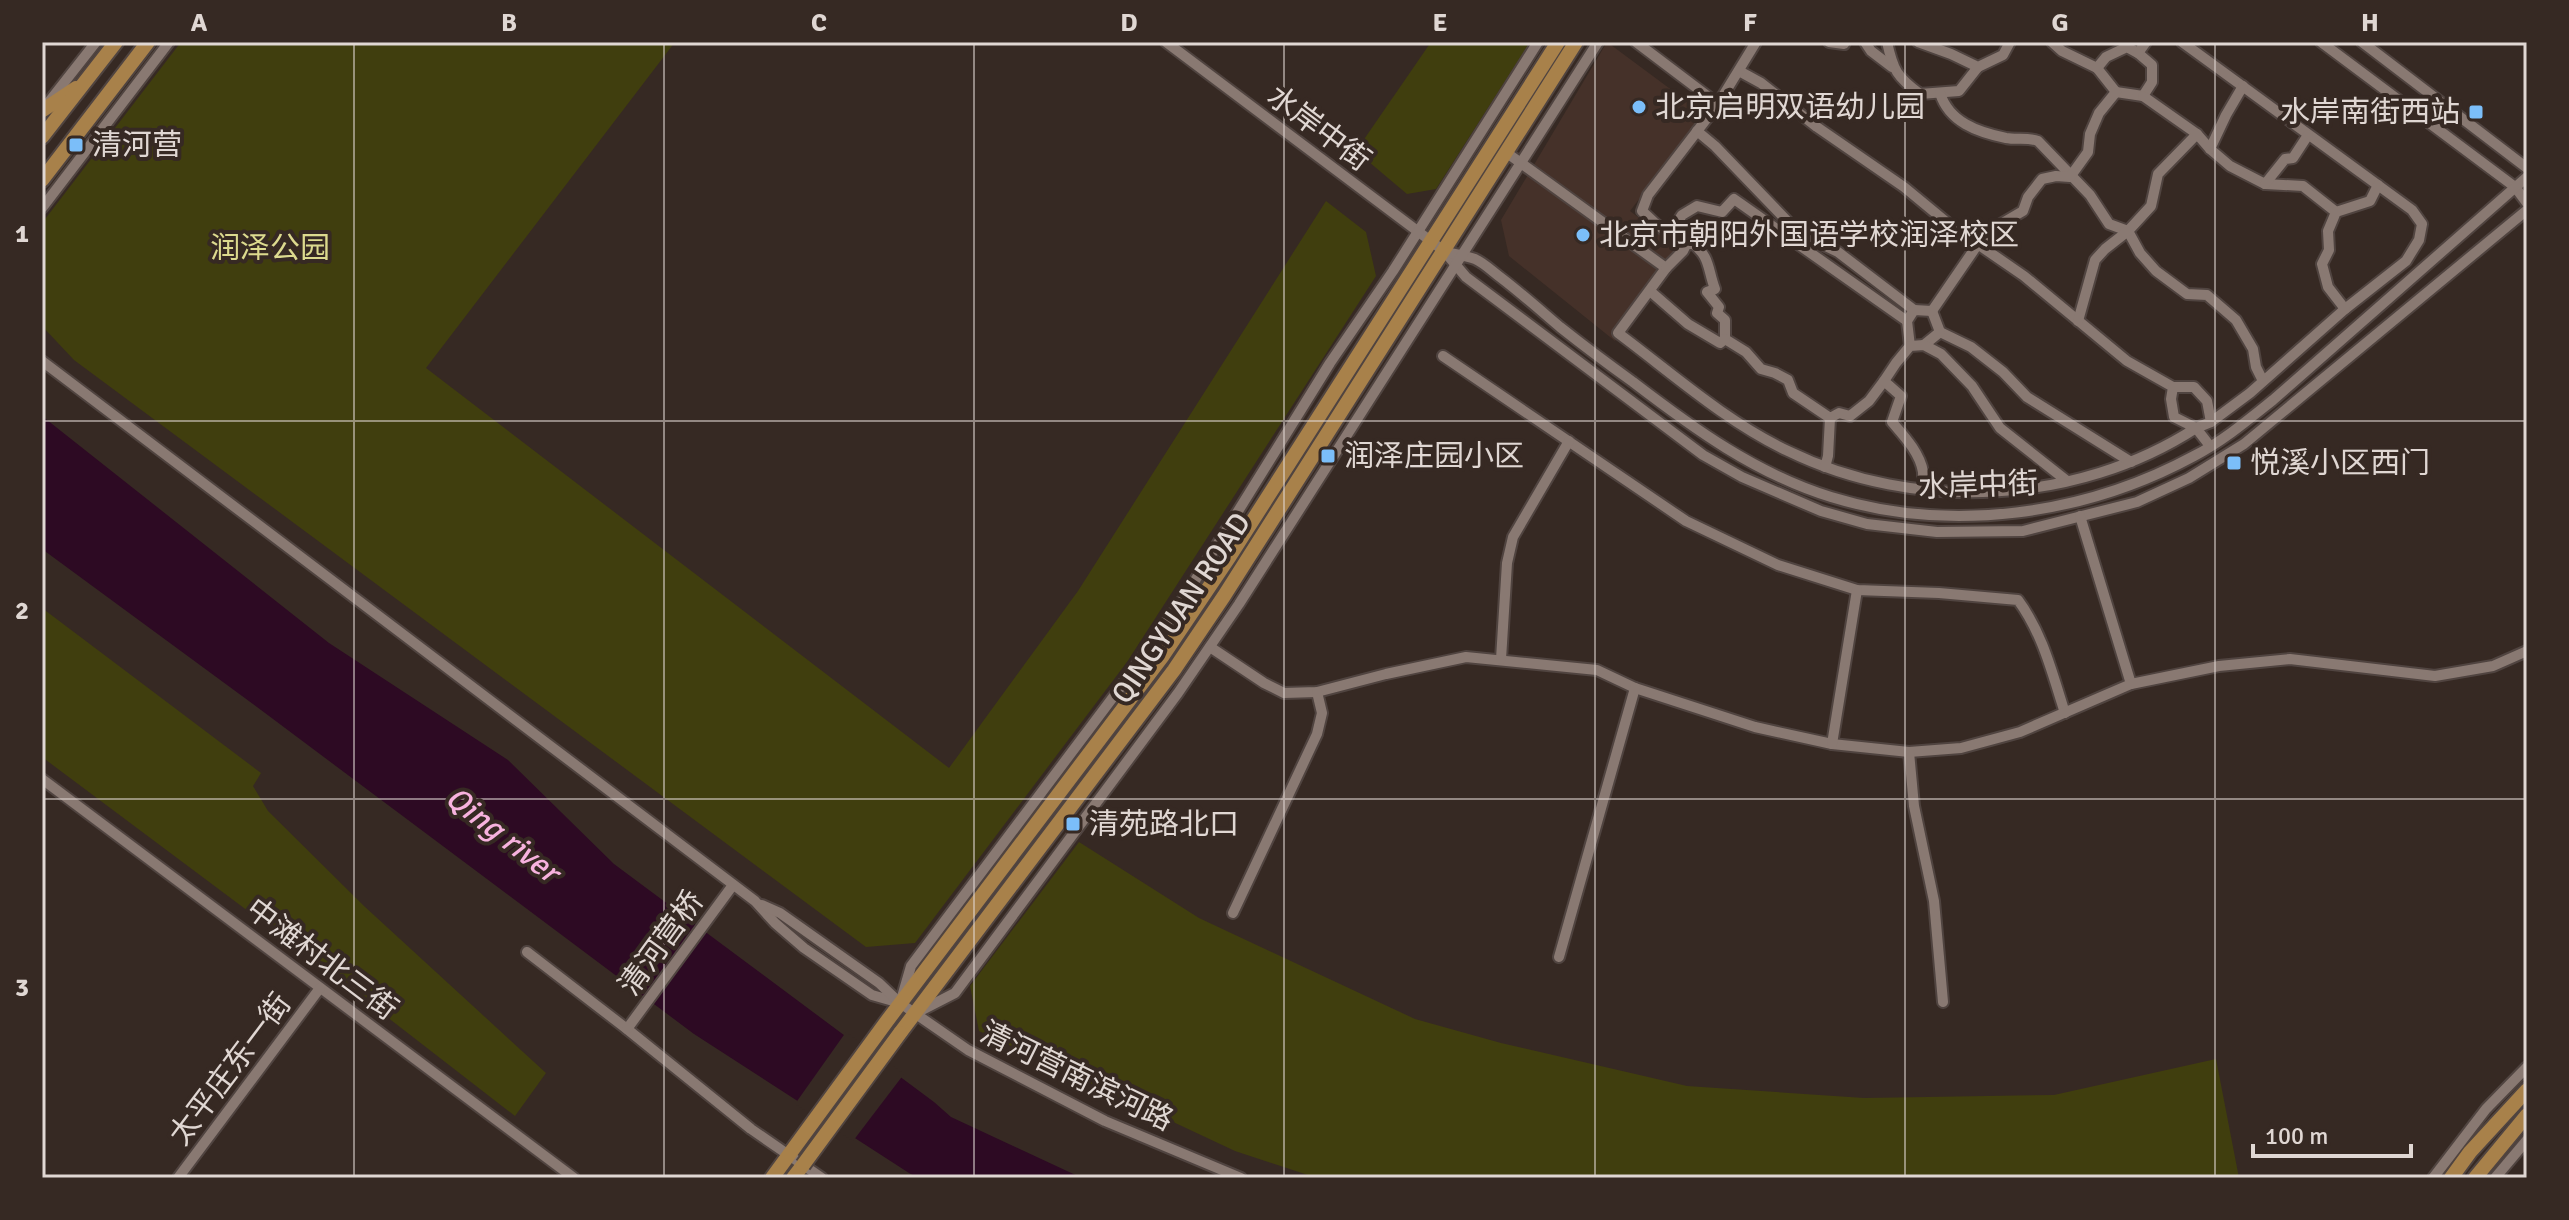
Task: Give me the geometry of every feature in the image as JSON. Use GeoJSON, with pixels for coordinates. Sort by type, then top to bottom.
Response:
{"type":"FeatureCollection","features":[{"type":"Feature","properties":{"kind":"main road"},"geometry":{"type":"LineString","coordinates":[[42,137],[116,42]]}},
{"type":"Feature","properties":{"kind":"main road"},"geometry":{"type":"LineString","coordinates":[[42,180],[148,42]]}},
{"type":"Feature","properties":{"kind":"main road","name":"QINGYUAN ROAD"},"geometry":{"type":"LineString","coordinates":[[772,1178],[900,1003],[1162,657],[1230,556],[1423,236],[1558,42]]}},
{"type":"Feature","properties":{"kind":"main road","name":"QINGYUAN ROAD"},"geometry":{"type":"LineString","coordinates":[[793,1178],[1174,670],[1576,42]]}},
{"type":"Feature","properties":{"kind":"main road"},"geometry":{"type":"LineString","coordinates":[[43,110],[86,81]]}},
{"type":"Feature","properties":{"kind":"main road"},"geometry":{"type":"LineString","coordinates":[[2451,1178],[2470,1152],[2527,1090]]}},
{"type":"Feature","properties":{"kind":"main road"},"geometry":{"type":"LineString","coordinates":[[2475,1178],[2527,1115]]}},
{"type":"Feature","properties":{"kind":"street"},"geometry":{"type":"LineString","coordinates":[[43,110],[96,42]]}},
{"type":"Feature","properties":{"kind":"street"},"geometry":{"type":"LineString","coordinates":[[42,208],[169,42]]}},
{"type":"Feature","properties":{"kind":"street","name":"水岸中街"},"geometry":{"type":"LineString","coordinates":[[1166,42],[1444,251],[1459,260],[1477,260],[1695,429],[1750,462],[1831,497],[1899,511],[1945,516],[2017,514],[2067,504],[2122,489],[2194,456],[2233,432],[2273,400],[2527,177]]}},
{"type":"Feature","properties":{"kind":"street"},"geometry":{"type":"LineString","coordinates":[[1423,236],[1538,42]]}},
{"type":"Feature","properties":{"kind":"street"},"geometry":{"type":"LineString","coordinates":[[915,1013],[955,993],[1178,693],[1598,42]]}},
{"type":"Feature","properties":{"kind":"street"},"geometry":{"type":"LineString","coordinates":[[1636,42],[1718,104]]}},
{"type":"Feature","properties":{"kind":"street"},"geometry":{"type":"LineString","coordinates":[[1686,245],[1642,211],[1648,195],[1718,104],[1756,42]]}},
{"type":"Feature","properties":{"kind":"street"},"geometry":{"type":"LineString","coordinates":[[1829,42],[1845,42]]}},
{"type":"Feature","properties":{"kind":"street"},"geometry":{"type":"LineString","coordinates":[[1865,42],[1871,51],[1892,67],[1900,79],[1920,94],[1959,91],[1978,67],[2003,55],[2010,42]]}},
{"type":"Feature","properties":{"kind":"street"},"geometry":{"type":"LineString","coordinates":[[1887,42],[1892,67]]}},
{"type":"Feature","properties":{"kind":"street"},"geometry":{"type":"LineString","coordinates":[[1918,42],[1978,67]]}},
{"type":"Feature","properties":{"kind":"street"},"geometry":{"type":"LineString","coordinates":[[2052,42],[2062,51],[2097,68],[2116,92],[2143,96],[2197,134],[2230,166],[2265,184],[2303,186],[2336,212]]}},
{"type":"Feature","properties":{"kind":"street"},"geometry":{"type":"LineString","coordinates":[[2138,53],[2146,42]]}},
{"type":"Feature","properties":{"kind":"street"},"geometry":{"type":"LineString","coordinates":[[1650,291],[1688,324],[1720,343],[1725,339],[1725,320],[1717,313],[1719,307],[1707,292],[1715,289],[1708,261],[1701,249],[1691,242],[1686,245],[1666,268],[1618,333],[1722,414],[1787,451],[1862,479],[1925,491],[2010,492],[2067,481],[2131,462],[2172,444],[2211,422],[2406,261],[2419,240],[2422,224],[2412,210],[2182,42]]}},
{"type":"Feature","properties":{"kind":"street"},"geometry":{"type":"LineString","coordinates":[[2321,42],[2515,187],[2527,203]]}},
{"type":"Feature","properties":{"kind":"street"},"geometry":{"type":"LineString","coordinates":[[2362,42],[2527,168]]}},
{"type":"Feature","properties":{"kind":"street"},"geometry":{"type":"LineString","coordinates":[[2097,68],[2106,57],[2127,47],[2138,53],[2152,65],[2152,82],[2143,96]]}},
{"type":"Feature","properties":{"kind":"street"},"geometry":{"type":"LineString","coordinates":[[1739,71],[1761,83],[1817,127],[1904,187],[1950,225],[2024,276],[2127,361],[2173,387],[2194,387],[2207,401],[2211,422]]}},
{"type":"Feature","properties":{"kind":"street"},"geometry":{"type":"LineString","coordinates":[[2210,149],[2243,86]]}},
{"type":"Feature","properties":{"kind":"street"},"geometry":{"type":"LineString","coordinates":[[2070,177],[2088,152],[2090,134],[2099,113],[2116,92]]}},
{"type":"Feature","properties":{"kind":"street"},"geometry":{"type":"LineString","coordinates":[[1940,93],[1945,106],[1965,125],[2010,139],[2028,137],[2038,141],[2090,195],[2109,224],[2128,231],[2140,253],[2156,271],[2187,294],[2207,295],[2236,320],[2253,349],[2256,367],[2263,381]]}},
{"type":"Feature","properties":{"kind":"street"},"geometry":{"type":"LineString","coordinates":[[1697,131],[1805,236],[1838,252],[1914,310],[1932,311]]}},
{"type":"Feature","properties":{"kind":"street"},"geometry":{"type":"LineString","coordinates":[[2078,321],[2095,260],[2151,206],[2158,174],[2197,134]]}},
{"type":"Feature","properties":{"kind":"street"},"geometry":{"type":"LineString","coordinates":[[2265,184],[2285,159],[2293,158],[2308,135]]}},
{"type":"Feature","properties":{"kind":"street"},"geometry":{"type":"LineString","coordinates":[[1507,153],[1666,268]]}},
{"type":"Feature","properties":{"kind":"street"},"geometry":{"type":"LineString","coordinates":[[1932,311],[1978,244],[1994,228],[2023,211],[2028,197],[2042,179],[2070,177]]}},
{"type":"Feature","properties":{"kind":"street"},"geometry":{"type":"LineString","coordinates":[[2345,309],[2328,287],[2322,264],[2329,250],[2328,231],[2336,212],[2370,201],[2378,185]]}},
{"type":"Feature","properties":{"kind":"street"},"geometry":{"type":"LineString","coordinates":[[1670,234],[1682,215],[1697,206],[1722,212],[1734,199],[1907,321]]}},
{"type":"Feature","properties":{"kind":"street","name":"水岸中街"},"geometry":{"type":"LineString","coordinates":[[1459,260],[1466,277],[1703,455],[1742,477],[1788,499],[1867,524],[1937,532],[2023,531],[2137,502],[2189,478],[2228,455],[2274,421],[2527,210]]}},
{"type":"Feature","properties":{"kind":"street"},"geometry":{"type":"LineString","coordinates":[[1830,418],[1839,413],[1850,416],[1869,401],[1910,346],[1907,321],[1914,310]]}},
{"type":"Feature","properties":{"kind":"street"},"geometry":{"type":"LineString","coordinates":[[1932,311],[1940,332],[1971,347],[2003,372],[2027,397],[2131,462]]}},
{"type":"Feature","properties":{"kind":"street"},"geometry":{"type":"LineString","coordinates":[[1924,345],[1940,332]]}},
{"type":"Feature","properties":{"kind":"street"},"geometry":{"type":"LineString","coordinates":[[1725,339],[1746,352],[1761,369],[1788,380],[1793,393],[1830,418]]}},
{"type":"Feature","properties":{"kind":"street"},"geometry":{"type":"LineString","coordinates":[[1910,346],[1924,345],[1941,354],[1972,386],[2000,428],[2067,481]]}},
{"type":"Feature","properties":{"kind":"street"},"geometry":{"type":"LineString","coordinates":[[1443,356],[1686,521],[1778,565],[1857,590],[2018,600],[2041,639],[2065,713]]}},
{"type":"Feature","properties":{"kind":"street"},"geometry":{"type":"LineString","coordinates":[[42,361],[733,885],[755,901],[780,913],[879,983],[900,1003]]}},
{"type":"Feature","properties":{"kind":"street"},"geometry":{"type":"LineString","coordinates":[[1884,381],[1901,396],[1892,422],[1917,456],[1923,471],[1925,491]]}},
{"type":"Feature","properties":{"kind":"street"},"geometry":{"type":"LineString","coordinates":[[2173,387],[2174,417],[2196,428],[2210,446]]}},
{"type":"Feature","properties":{"kind":"street"},"geometry":{"type":"LineString","coordinates":[[1825,467],[1830,418]]}},
{"type":"Feature","properties":{"kind":"street"},"geometry":{"type":"LineString","coordinates":[[1501,659],[1507,563],[1513,537],[1569,441]]}},
{"type":"Feature","properties":{"kind":"street"},"geometry":{"type":"LineString","coordinates":[[2080,516],[2131,684]]}},
{"type":"Feature","properties":{"kind":"street"},"geometry":{"type":"LineString","coordinates":[[1832,744],[1857,590]]}},
{"type":"Feature","properties":{"kind":"street"},"geometry":{"type":"LineString","coordinates":[[1210,647],[1284,693],[1317,692],[1466,657],[1597,670],[1635,688],[1755,727],[1832,744],[1909,752],[1961,748],[2020,732],[2131,684],[2219,666],[2290,659],[2435,676],[2493,666],[2527,651]]}},
{"type":"Feature","properties":{"kind":"street"},"geometry":{"type":"LineString","coordinates":[[1559,957],[1635,688]]}},
{"type":"Feature","properties":{"kind":"street"},"geometry":{"type":"LineString","coordinates":[[1233,913],[1317,734],[1322,713],[1317,692]]}},
{"type":"Feature","properties":{"kind":"street"},"geometry":{"type":"LineString","coordinates":[[1909,752],[1914,806],[1934,901],[1943,1002]]}},
{"type":"Feature","properties":{"kind":"street","name":"中滩村北三街"},"geometry":{"type":"LineString","coordinates":[[42,779],[574,1178]]}},
{"type":"Feature","properties":{"kind":"street","name":"清河营桥"},"geometry":{"type":"LineString","coordinates":[[627,1029],[733,885]]}},
{"type":"Feature","properties":{"kind":"street"},"geometry":{"type":"LineString","coordinates":[[527,952],[704,1092],[822,1178]]}},
{"type":"Feature","properties":{"kind":"street","name":"太平庄东一街"},"geometry":{"type":"LineString","coordinates":[[178,1178],[320,988]]}},
{"type":"Feature","properties":{"kind":"street","name":"清河营南滨河路"},"geometry":{"type":"LineString","coordinates":[[900,1003],[968,1050],[1105,1121],[1241,1178]]}},
{"type":"Feature","properties":{"kind":"street"},"geometry":{"type":"LineString","coordinates":[[2433,1178],[2486,1109],[2527,1067]]}},
{"type":"Feature","properties":{"kind":"street"},"geometry":{"type":"LineString","coordinates":[[2495,1178],[2527,1140]]}},
{"type":"Feature","properties":{"kind":"shaded area","name":"北京市朝阳外国语学校润泽校区"},"geometry":{"type":"Polygon","coordinates":[[[1607,42],[1704,114],[1630,211],[1680,249],[1615,341],[1509,256],[1501,220],[1607,42]]]}},
{"type":"Feature","properties":{"kind":"green space","name":"润泽公园"},"geometry":{"type":"Polygon","coordinates":[[[181,42],[675,42],[426,368],[949,768],[1078,591],[1326,201],[1366,232],[1376,276],[1127,662],[915,943],[866,947],[74,360],[42,326],[42,223],[181,42]]]}},
{"type":"Feature","properties":{"kind":"green space"},"geometry":{"type":"Polygon","coordinates":[[[1431,42],[1530,42],[1436,189],[1407,194],[1356,151],[1431,42]]]}},
{"type":"Feature","properties":{"kind":"green space"},"geometry":{"type":"Polygon","coordinates":[[[42,608],[261,773],[253,786],[268,811],[364,906],[546,1073],[515,1116],[42,757],[42,608]]]}},
{"type":"Feature","properties":{"kind":"green space"},"geometry":{"type":"Polygon","coordinates":[[[1079,842],[1199,918],[1415,1019],[1501,1043],[1687,1086],[1864,1098],[2054,1095],[2216,1059],[2239,1178],[1317,1178],[1235,1151],[979,1031],[970,986],[1079,842]]]}},
{"type":"Feature","properties":{"kind":"water","name":"Qing river"},"geometry":{"type":"Polygon","coordinates":[[[42,416],[329,643],[508,760],[614,864],[951,1117],[1082,1178],[918,1178],[694,1034],[42,549],[42,416]]]}},
{"type":"Feature","properties":{"kind":"pier"},"geometry":{"type":"Polygon","coordinates":[[[846,1032],[904,1074],[853,1141],[795,1104],[846,1032]]]}},
{"type":"Feature","properties":{"kind":"place","name":"北京启明双语幼儿园"},"geometry":{"type":"Point","coordinates":[1639,107]}},
{"type":"Feature","properties":{"kind":"place","name":"水岸南街西站"},"geometry":{"type":"Point","coordinates":[2476,112]}},
{"type":"Feature","properties":{"kind":"place","name":"清河营"},"geometry":{"type":"Point","coordinates":[76,145]}},
{"type":"Feature","properties":{"kind":"place","name":"北京市朝阳外国语学校润泽校区"},"geometry":{"type":"Point","coordinates":[1583,235]}},
{"type":"Feature","properties":{"kind":"place","name":"润泽庄园小区"},"geometry":{"type":"Point","coordinates":[1328,456]}},
{"type":"Feature","properties":{"kind":"place","name":"悦溪小区西门"},"geometry":{"type":"Point","coordinates":[2234,463]}},
{"type":"Feature","properties":{"kind":"place","name":"清苑路北口"},"geometry":{"type":"Point","coordinates":[1073,824]}}]}
